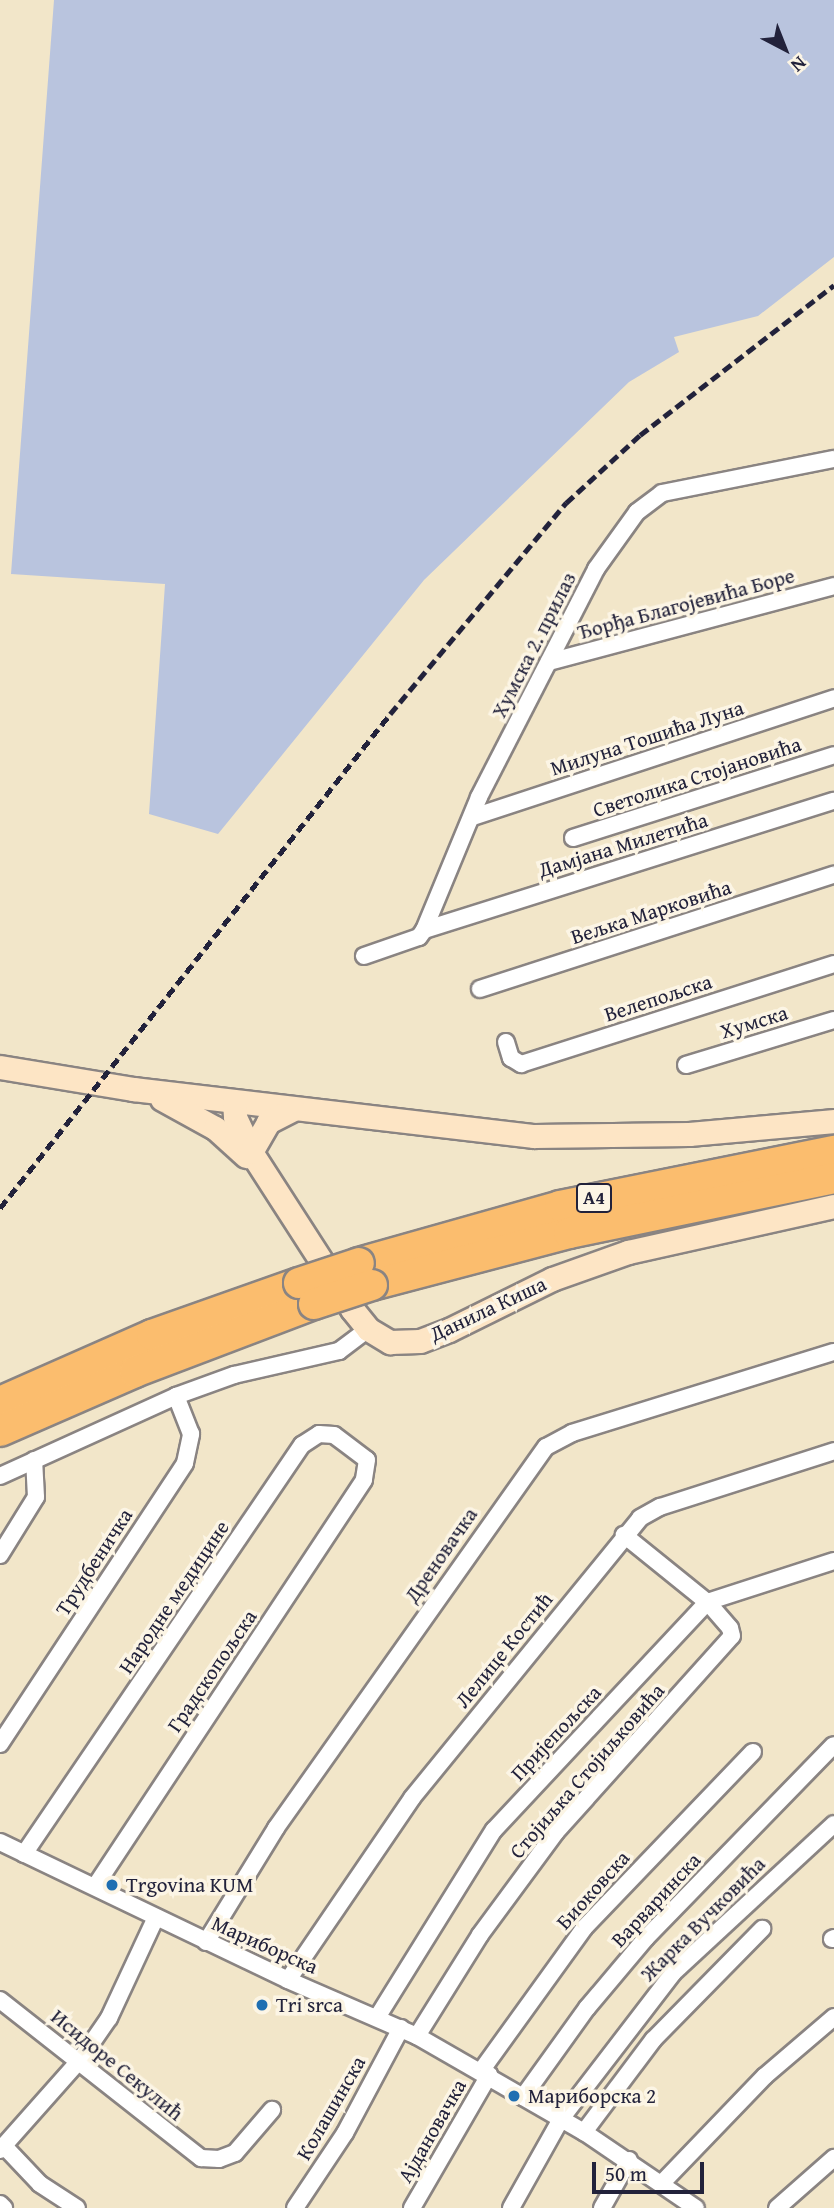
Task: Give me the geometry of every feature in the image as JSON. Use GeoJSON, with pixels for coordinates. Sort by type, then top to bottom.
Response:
{"type":"FeatureCollection","features":[{"type":"Feature","properties":{"kind":"highway","name":"A4"},"geometry":{"type":"LineString","coordinates":[[0,1402],[152,1335],[307,1294],[571,1203],[834,1151]]}},
{"type":"Feature","properties":{"kind":"highway","name":"A4"},"geometry":{"type":"LineString","coordinates":[[365,1274],[834,1178]]}},
{"type":"Feature","properties":{"kind":"highway","name":"A4"},"geometry":{"type":"LineString","coordinates":[[0,1432],[307,1294]]}},
{"type":"Feature","properties":{"kind":"main road"},"geometry":{"type":"LineString","coordinates":[[0,1068],[234,1102],[534,1136],[689,1134],[834,1121]]}},
{"type":"Feature","properties":{"kind":"main road"},"geometry":{"type":"LineString","coordinates":[[133,1089],[215,1128],[269,1180]]}},
{"type":"Feature","properties":{"kind":"main road"},"geometry":{"type":"LineString","coordinates":[[234,1102],[235,1117],[251,1152],[368,1329]]}},
{"type":"Feature","properties":{"kind":"main road"},"geometry":{"type":"LineString","coordinates":[[251,1152],[268,1122],[293,1109]]}},
{"type":"Feature","properties":{"kind":"main road","name":"Данила Киша"},"geometry":{"type":"LineString","coordinates":[[368,1329],[390,1342],[420,1341],[588,1264],[712,1230],[834,1206]]}},
{"type":"Feature","properties":{"kind":"street","name":"Хумска 2. прилаз"},"geometry":{"type":"LineString","coordinates":[[425,930],[479,797],[596,569],[637,512],[662,493],[834,459]]}},
{"type":"Feature","properties":{"kind":"street","name":"Ђорђа Благојевића Боре"},"geometry":{"type":"LineString","coordinates":[[549,662],[834,586]]}},
{"type":"Feature","properties":{"kind":"street","name":"Милуна Тошића Луна"},"geometry":{"type":"LineString","coordinates":[[473,817],[834,698]]}},
{"type":"Feature","properties":{"kind":"street","name":"Светолика Стојановића"},"geometry":{"type":"LineString","coordinates":[[573,838],[834,755]]}},
{"type":"Feature","properties":{"kind":"street","name":"Дамјана Милетића"},"geometry":{"type":"LineString","coordinates":[[425,930],[834,801]]}},
{"type":"Feature","properties":{"kind":"street","name":"Вељка Марковића"},"geometry":{"type":"LineString","coordinates":[[480,989],[834,875]]}},
{"type":"Feature","properties":{"kind":"street"},"geometry":{"type":"LineString","coordinates":[[364,956],[419,937],[425,930]]}},
{"type":"Feature","properties":{"kind":"street","name":"Велепољска"},"geometry":{"type":"LineString","coordinates":[[506,1042],[511,1058],[521,1064],[834,964]]}},
{"type":"Feature","properties":{"kind":"street","name":"Хумска"},"geometry":{"type":"LineString","coordinates":[[686,1065],[834,1020]]}},
{"type":"Feature","properties":{"kind":"street"},"geometry":{"type":"LineString","coordinates":[[0,1476],[176,1396],[234,1375],[339,1351],[368,1329]]}},
{"type":"Feature","properties":{"kind":"street","name":"Дреновачка"},"geometry":{"type":"LineString","coordinates":[[206,1942],[276,1828],[547,1447],[572,1433],[834,1352]]}},
{"type":"Feature","properties":{"kind":"street","name":"Трудбеничка"},"geometry":{"type":"LineString","coordinates":[[0,1744],[185,1463],[191,1434],[176,1396]]}},
{"type":"Feature","properties":{"kind":"street","name":"Народне медицине"},"geometry":{"type":"LineString","coordinates":[[24,1854],[306,1440],[326,1434],[344,1441],[367,1460],[364,1479]]}},
{"type":"Feature","properties":{"kind":"street","name":"Лелице Костић"},"geometry":{"type":"LineString","coordinates":[[288,1980],[412,1798],[639,1518],[660,1507],[834,1451]]}},
{"type":"Feature","properties":{"kind":"street"},"geometry":{"type":"LineString","coordinates":[[0,1555],[36,1497],[34,1460]]}},
{"type":"Feature","properties":{"kind":"street","name":"Градскопољска"},"geometry":{"type":"LineString","coordinates":[[95,1886],[364,1479]]}},
{"type":"Feature","properties":{"kind":"street"},"geometry":{"type":"LineString","coordinates":[[624,1535],[707,1602]]}},
{"type":"Feature","properties":{"kind":"street","name":"Пријепољска"},"geometry":{"type":"LineString","coordinates":[[378,2016],[494,1830],[707,1602],[834,1561]]}},
{"type":"Feature","properties":{"kind":"street","name":"Стојиљка Стојиљковића"},"geometry":{"type":"LineString","coordinates":[[417,2036],[480,1935],[556,1832],[727,1645],[730,1628],[707,1602]]}},
{"type":"Feature","properties":{"kind":"street","name":"Варваринска"},"geometry":{"type":"LineString","coordinates":[[523,2097],[587,2008],[646,1938],[834,1745]]}},
{"type":"Feature","properties":{"kind":"street","name":"Биоковска"},"geometry":{"type":"LineString","coordinates":[[485,2073],[584,1928],[753,1752]]}},
{"type":"Feature","properties":{"kind":"street","name":"Жарка Вучковића"},"geometry":{"type":"LineString","coordinates":[[511,2208],[561,2119],[673,1973],[834,1824]]}},
{"type":"Feature","properties":{"kind":"street","name":"Мариборска"},"geometry":{"type":"LineString","coordinates":[[0,1842],[206,1942],[288,1980],[378,2016],[417,2036],[584,2132],[629,2160],[695,2208]]}},
{"type":"Feature","properties":{"kind":"street"},"geometry":{"type":"LineString","coordinates":[[77,2208],[40,2184],[2,2148],[80,2060],[109,2018],[156,1917]]}},
{"type":"Feature","properties":{"kind":"street"},"geometry":{"type":"LineString","coordinates":[[584,2132],[653,2040],[762,1929]]}},
{"type":"Feature","properties":{"kind":"street","name":"Исидоре Секулић"},"geometry":{"type":"LineString","coordinates":[[0,2000],[80,2060],[190,2152],[210,2160],[235,2153],[272,2110]]}},
{"type":"Feature","properties":{"kind":"street"},"geometry":{"type":"LineString","coordinates":[[661,2184],[765,2076],[834,2017]]}},
{"type":"Feature","properties":{"kind":"street","name":"Колашинска"},"geometry":{"type":"LineString","coordinates":[[295,2208],[345,2133],[401,2028]]}},
{"type":"Feature","properties":{"kind":"street","name":"Ајдановачка"},"geometry":{"type":"LineString","coordinates":[[412,2208],[485,2073]]}},
{"type":"Feature","properties":{"kind":"street"},"geometry":{"type":"LineString","coordinates":[[777,2208],[834,2158]]}},
{"type":"Feature","properties":{"kind":"street"},"geometry":{"type":"LineString","coordinates":[[602,2208],[629,2160]]}},
{"type":"Feature","properties":{"kind":"street"},"geometry":{"type":"LineString","coordinates":[[0,2204],[4,2208]]}},
{"type":"Feature","properties":{"kind":"shaded area"},"geometry":{"type":"Polygon","coordinates":[[[54,0],[834,0],[834,257],[758,316],[674,337],[679,352],[629,382],[424,580],[218,834],[149,814],[165,584],[11,574],[54,0]]]}},
{"type":"Feature","properties":{"kind":"railway"},"geometry":{"type":"LineString","coordinates":[[0,1208],[390,714],[566,503],[640,435],[834,285]]}},
{"type":"Feature","properties":{"kind":"place","name":"Trgovina KUM"},"geometry":{"type":"Point","coordinates":[112,1885]}},
{"type":"Feature","properties":{"kind":"place","name":"Tri srca"},"geometry":{"type":"Point","coordinates":[262,2005]}},
{"type":"Feature","properties":{"kind":"place","name":"Мариборска 2"},"geometry":{"type":"Point","coordinates":[514,2096]}}]}
